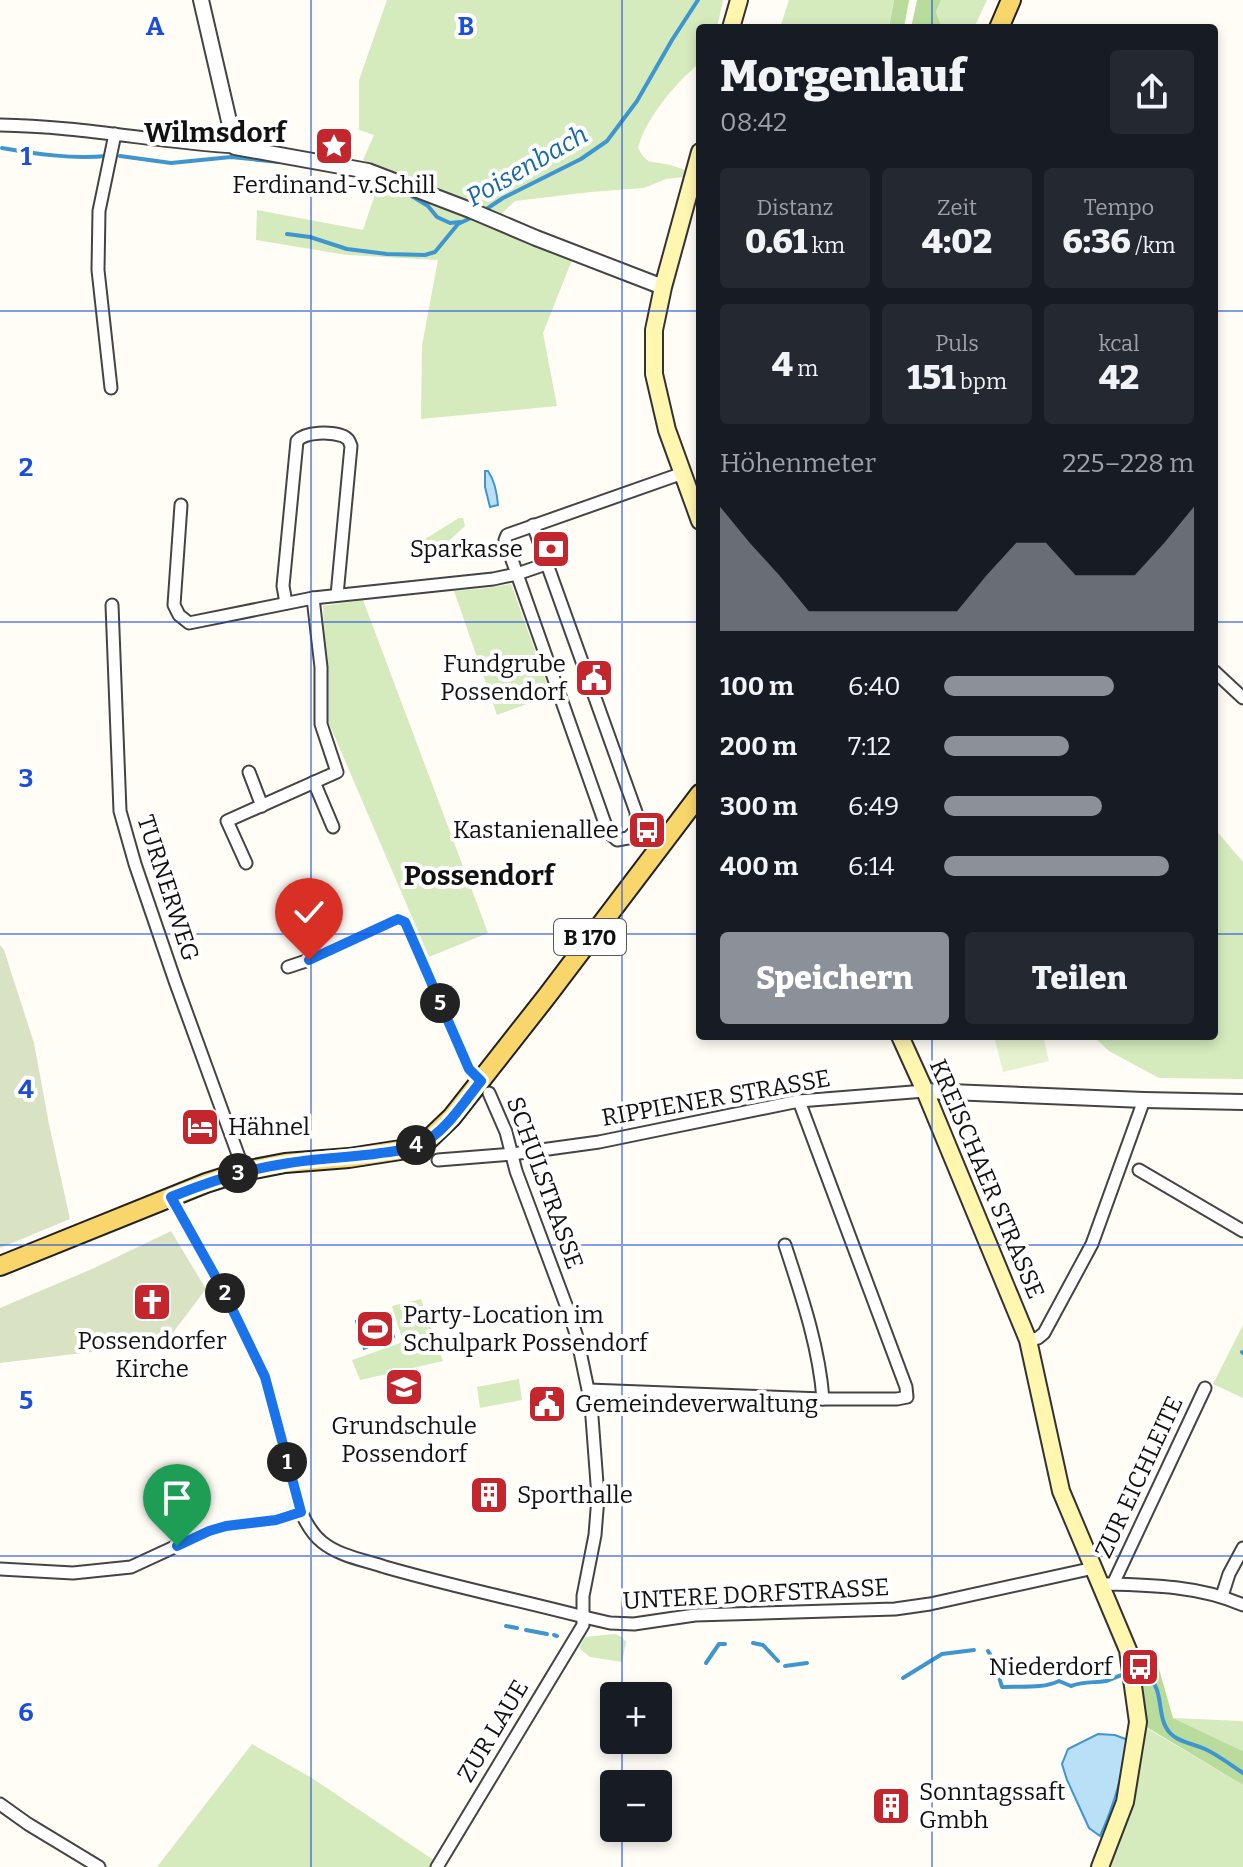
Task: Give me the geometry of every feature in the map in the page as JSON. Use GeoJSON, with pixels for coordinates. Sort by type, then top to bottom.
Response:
{"type":"FeatureCollection","features":[{"type":"Feature","properties":{"kind":"main road"},"geometry":{"type":"LineString","coordinates":[[732,24],[739,0]]}},
{"type":"Feature","properties":{"kind":"main road"},"geometry":{"type":"LineString","coordinates":[[1001,24],[1011,0]]}},
{"type":"Feature","properties":{"kind":"main road"},"geometry":{"type":"LineString","coordinates":[[696,167],[654,330],[654,374],[663,416],[696,510]]}},
{"type":"Feature","properties":{"kind":"main road","name":"B 170"},"geometry":{"type":"LineString","coordinates":[[0,1266],[206,1183],[244,1171],[285,1163],[407,1149],[427,1141],[485,1087],[696,799]]}},
{"type":"Feature","properties":{"kind":"main road","name":"KREISCHAER STRASSE"},"geometry":{"type":"LineString","coordinates":[[902,1040],[1028,1340],[1061,1491],[1094,1568],[1107,1584],[1128,1650],[1138,1722],[1125,1802],[1100,1867]]}},
{"type":"Feature","properties":{"kind":"street"},"geometry":{"type":"LineString","coordinates":[[201,0],[235,147]]}},
{"type":"Feature","properties":{"kind":"street"},"geometry":{"type":"LineString","coordinates":[[0,125],[39,126],[235,147],[368,171],[663,287]]}},
{"type":"Feature","properties":{"kind":"street"},"geometry":{"type":"LineString","coordinates":[[111,388],[98,270],[99,211],[115,134]]}},
{"type":"Feature","properties":{"kind":"street"},"geometry":{"type":"LineString","coordinates":[[286,603],[283,586],[297,441],[310,433],[343,436],[351,446],[337,595]]}},
{"type":"Feature","properties":{"kind":"street"},"geometry":{"type":"LineString","coordinates":[[533,525],[636,812],[637,829],[628,838],[617,840],[608,832],[505,540],[507,535],[533,525],[683,473]]}},
{"type":"Feature","properties":{"kind":"street"},"geometry":{"type":"LineString","coordinates":[[181,505],[174,605],[179,615],[189,623],[313,598],[493,579],[546,564]]}},
{"type":"Feature","properties":{"kind":"street"},"geometry":{"type":"LineString","coordinates":[[246,863],[227,821],[337,772],[321,724],[321,667],[313,598]]}},
{"type":"Feature","properties":{"kind":"street","name":"TURNERWEG"},"geometry":{"type":"LineString","coordinates":[[112,605],[120,811],[170,967],[244,1171]]}},
{"type":"Feature","properties":{"kind":"street"},"geometry":{"type":"LineString","coordinates":[[1218,675],[1243,698]]}},
{"type":"Feature","properties":{"kind":"street"},"geometry":{"type":"LineString","coordinates":[[249,772],[262,806]]}},
{"type":"Feature","properties":{"kind":"street"},"geometry":{"type":"LineString","coordinates":[[314,782],[333,827]]}},
{"type":"Feature","properties":{"kind":"street","name":"SCHULSTRASSE"},"geometry":{"type":"LineString","coordinates":[[288,967],[398,919],[405,922],[469,1069],[485,1087],[506,1132],[527,1201],[569,1313],[589,1390],[598,1497],[595,1535],[583,1596],[584,1617]]}},
{"type":"Feature","properties":{"kind":"street","name":"RIPPIENER STRASSE"},"geometry":{"type":"LineString","coordinates":[[438,1160],[599,1142],[799,1101],[925,1091],[1243,1102]]}},
{"type":"Feature","properties":{"kind":"street","name":"KREISCHAER STRASSE"},"geometry":{"type":"LineString","coordinates":[[1028,1340],[1044,1333],[1092,1244],[1144,1100]]}},
{"type":"Feature","properties":{"kind":"street"},"geometry":{"type":"LineString","coordinates":[[589,1390],[823,1399],[907,1397],[906,1387],[799,1101]]}},
{"type":"Feature","properties":{"kind":"street"},"geometry":{"type":"LineString","coordinates":[[1139,1170],[1243,1231]]}},
{"type":"Feature","properties":{"kind":"street"},"geometry":{"type":"LineString","coordinates":[[0,1569],[73,1573],[131,1567],[209,1531],[276,1520],[301,1512],[265,1377],[223,1290],[171,1197]]}},
{"type":"Feature","properties":{"kind":"street"},"geometry":{"type":"LineString","coordinates":[[785,1245],[802,1297],[823,1399]]}},
{"type":"Feature","properties":{"kind":"street","name":"ZUR EICHLEITE"},"geometry":{"type":"LineString","coordinates":[[1205,1388],[1107,1584],[1181,1589],[1222,1596],[1243,1605]]}},
{"type":"Feature","properties":{"kind":"street","name":"UNTERE DORFSTRASSE"},"geometry":{"type":"LineString","coordinates":[[301,1512],[320,1541],[354,1557],[610,1623],[634,1624],[695,1615],[895,1609],[1094,1568]]}},
{"type":"Feature","properties":{"kind":"street"},"geometry":{"type":"LineString","coordinates":[[1222,1596],[1229,1574],[1243,1548]]}},
{"type":"Feature","properties":{"kind":"street","name":"ZUR LAUE"},"geometry":{"type":"LineString","coordinates":[[437,1867],[583,1625],[584,1617]]}},
{"type":"Feature","properties":{"kind":"street"},"geometry":{"type":"LineString","coordinates":[[0,1804],[99,1867]]}},
{"type":"Feature","properties":{"kind":"green space"},"geometry":{"type":"Polygon","coordinates":[[[387,0],[723,0],[718,24],[696,24],[696,67],[663,101],[647,125],[638,148],[649,161],[685,170],[683,177],[666,179],[644,188],[515,201],[500,215],[423,186],[363,160],[374,135],[359,130],[359,80],[387,0]]]}},
{"type":"Feature","properties":{"kind":"green space"},"geometry":{"type":"Polygon","coordinates":[[[789,0],[894,0],[890,24],[781,24],[789,0]]]}},
{"type":"Feature","properties":{"kind":"green space"},"geometry":{"type":"Polygon","coordinates":[[[894,0],[909,0],[905,24],[890,24],[894,0]]]}},
{"type":"Feature","properties":{"kind":"green space"},"geometry":{"type":"Polygon","coordinates":[[[917,0],[941,0],[936,12],[940,24],[912,24],[917,0]]]}},
{"type":"Feature","properties":{"kind":"green space"},"geometry":{"type":"Polygon","coordinates":[[[941,0],[987,0],[976,24],[940,24],[936,12],[941,0]]]}},
{"type":"Feature","properties":{"kind":"green space"},"geometry":{"type":"Polygon","coordinates":[[[378,185],[572,260],[543,333],[557,406],[421,419],[422,345],[438,260],[347,255],[256,240],[257,210],[363,230],[378,185]]]}},
{"type":"Feature","properties":{"kind":"green space"},"geometry":{"type":"Polygon","coordinates":[[[463,518],[465,526],[431,557],[427,554],[425,539],[463,518]]]}},
{"type":"Feature","properties":{"kind":"green space"},"geometry":{"type":"Polygon","coordinates":[[[511,584],[551,695],[497,715],[454,591],[511,584]]]}},
{"type":"Feature","properties":{"kind":"green space"},"geometry":{"type":"Polygon","coordinates":[[[363,600],[488,933],[429,957],[328,721],[323,606],[363,600]]]}},
{"type":"Feature","properties":{"kind":"green space"},"geometry":{"type":"Polygon","coordinates":[[[1218,833],[1243,862],[1243,1079],[1159,1078],[1109,1051],[1097,1040],[1218,1040],[1218,833]]]}},
{"type":"Feature","properties":{"kind":"green space"},"geometry":{"type":"Polygon","coordinates":[[[0,945],[34,1043],[70,1219],[0,1248],[0,945]]]}},
{"type":"Feature","properties":{"kind":"green space"},"geometry":{"type":"Polygon","coordinates":[[[995,1040],[1044,1040],[1049,1061],[1003,1072],[995,1040]]]}},
{"type":"Feature","properties":{"kind":"green space"},"geometry":{"type":"Polygon","coordinates":[[[171,1231],[206,1289],[165,1343],[0,1363],[0,1308],[171,1231]]]}},
{"type":"Feature","properties":{"kind":"green space"},"geometry":{"type":"Polygon","coordinates":[[[421,1299],[443,1361],[360,1380],[352,1360],[403,1342],[392,1306],[421,1299]]]}},
{"type":"Feature","properties":{"kind":"green space"},"geometry":{"type":"Polygon","coordinates":[[[1243,1325],[1243,1398],[1213,1384],[1243,1325]]]}},
{"type":"Feature","properties":{"kind":"green space"},"geometry":{"type":"Polygon","coordinates":[[[519,1379],[522,1400],[480,1408],[477,1387],[519,1379]]]}},
{"type":"Feature","properties":{"kind":"green space"},"geometry":{"type":"Polygon","coordinates":[[[615,1634],[626,1642],[622,1662],[590,1657],[579,1648],[585,1637],[615,1634]]]}},
{"type":"Feature","properties":{"kind":"green space"},"geometry":{"type":"Polygon","coordinates":[[[1139,1668],[1159,1669],[1173,1718],[1243,1751],[1243,1785],[1143,1725],[1139,1668]]]}},
{"type":"Feature","properties":{"kind":"green space"},"geometry":{"type":"Polygon","coordinates":[[[1173,1718],[1241,1721],[1243,1751],[1173,1718]]]}},
{"type":"Feature","properties":{"kind":"green space"},"geometry":{"type":"Polygon","coordinates":[[[1138,1723],[1243,1785],[1243,1867],[1103,1867],[1138,1723]]]}},
{"type":"Feature","properties":{"kind":"green space"},"geometry":{"type":"Polygon","coordinates":[[[252,1744],[312,1778],[435,1861],[431,1867],[157,1867],[252,1744]]]}},
{"type":"Feature","properties":{"kind":"water"},"geometry":{"type":"Polygon","coordinates":[[[485,471],[494,483],[498,505],[490,507],[485,471]]]}},
{"type":"Feature","properties":{"kind":"water","name":"Party-Location im Schulpark Possendorf"},"geometry":{"type":"Polygon","coordinates":[[[386,1315],[394,1337],[364,1349],[356,1321],[386,1315]]]}},
{"type":"Feature","properties":{"kind":"water"},"geometry":{"type":"Polygon","coordinates":[[[1098,1734],[1128,1740],[1117,1789],[1100,1836],[1089,1828],[1062,1764],[1068,1749],[1098,1734]]]}},
{"type":"Feature","properties":{"kind":"waterway","name":"Poisenbach"},"geometry":{"type":"LineString","coordinates":[[482,212],[503,198],[581,159],[607,141],[637,101],[698,0]]}},
{"type":"Feature","properties":{"kind":"waterway","name":"Poisenbach"},"geometry":{"type":"LineString","coordinates":[[2,148],[54,155],[106,156]]}},
{"type":"Feature","properties":{"kind":"waterway","name":"Poisenbach"},"geometry":{"type":"LineString","coordinates":[[120,156],[171,163],[231,157],[279,162]]}},
{"type":"Feature","properties":{"kind":"waterway","name":"Poisenbach"},"geometry":{"type":"LineString","coordinates":[[354,175],[410,195],[428,206],[437,217],[450,223],[460,222]]}},
{"type":"Feature","properties":{"kind":"waterway"},"geometry":{"type":"LineString","coordinates":[[287,234],[310,237],[347,249],[425,255],[435,252],[458,224],[475,216]]}},
{"type":"Feature","properties":{"kind":"waterway"},"geometry":{"type":"LineString","coordinates":[[506,1626],[517,1628]]}},
{"type":"Feature","properties":{"kind":"waterway"},"geometry":{"type":"LineString","coordinates":[[526,1630],[547,1634]]}},
{"type":"Feature","properties":{"kind":"waterway"},"geometry":{"type":"LineString","coordinates":[[753,1643],[763,1645],[778,1661]]}},
{"type":"Feature","properties":{"kind":"waterway"},"geometry":{"type":"LineString","coordinates":[[706,1663],[719,1644],[725,1644]]}},
{"type":"Feature","properties":{"kind":"waterway"},"geometry":{"type":"LineString","coordinates":[[903,1678],[942,1654],[974,1650]]}},
{"type":"Feature","properties":{"kind":"waterway"},"geometry":{"type":"LineString","coordinates":[[988,1651],[1002,1687],[1039,1686],[1059,1681],[1071,1686],[1106,1681],[1126,1674]]}},
{"type":"Feature","properties":{"kind":"waterway"},"geometry":{"type":"LineString","coordinates":[[785,1666],[807,1663]]}},
{"type":"Feature","properties":{"kind":"waterway"},"geometry":{"type":"LineString","coordinates":[[1146,1676],[1156,1688],[1165,1726],[1170,1733],[1210,1751],[1243,1773]]}},
{"type":"Feature","properties":{"kind":"place","name":"Ferdinand-v.Schill"},"geometry":{"type":"Point","coordinates":[334,146]}},
{"type":"Feature","properties":{"kind":"place","name":"Sparkasse"},"geometry":{"type":"Point","coordinates":[551,549]}},
{"type":"Feature","properties":{"kind":"place","name":"Fundgrube Possendorf"},"geometry":{"type":"Point","coordinates":[594,678]}},
{"type":"Feature","properties":{"kind":"place","name":"Kastanienallee"},"geometry":{"type":"Point","coordinates":[647,830]}},
{"type":"Feature","properties":{"kind":"place","name":"Hähnel"},"geometry":{"type":"Point","coordinates":[200,1127]}},
{"type":"Feature","properties":{"kind":"place","name":"Possendorfer Kirche"},"geometry":{"type":"Point","coordinates":[152,1302]}},
{"type":"Feature","properties":{"kind":"place","name":"Party-Location im Schulpark Possendorf"},"geometry":{"type":"Point","coordinates":[375,1329]}},
{"type":"Feature","properties":{"kind":"place","name":"Grundschule Possendorf"},"geometry":{"type":"Point","coordinates":[404,1387]}},
{"type":"Feature","properties":{"kind":"place","name":"Gemeindeverwaltung"},"geometry":{"type":"Point","coordinates":[547,1404]}},
{"type":"Feature","properties":{"kind":"place","name":"Sporthalle"},"geometry":{"type":"Point","coordinates":[489,1495]}},
{"type":"Feature","properties":{"kind":"place","name":"Niederdorf"},"geometry":{"type":"Point","coordinates":[1140,1667]}},
{"type":"Feature","properties":{"kind":"place","name":"Sonntagssaft Gmbh"},"geometry":{"type":"Point","coordinates":[891,1806]}},
{"type":"Feature","properties":{"kind":"district","name":"Wilmsdorf"},"geometry":{"type":"Point","coordinates":[215,132]}},
{"type":"Feature","properties":{"kind":"district","name":"Possendorf"},"geometry":{"type":"Point","coordinates":[479,875]}},
{"type":"Feature","properties":{"kind":"route"},"geometry":{"type":"LineString","coordinates":[[177,1546],[226,1526],[276,1520],[301,1512],[265,1377],[223,1290],[171,1197],[244,1171],[285,1163],[407,1149],[427,1141],[442,1128],[481,1081],[469,1069],[405,922],[398,919],[309,960]]}}]}
